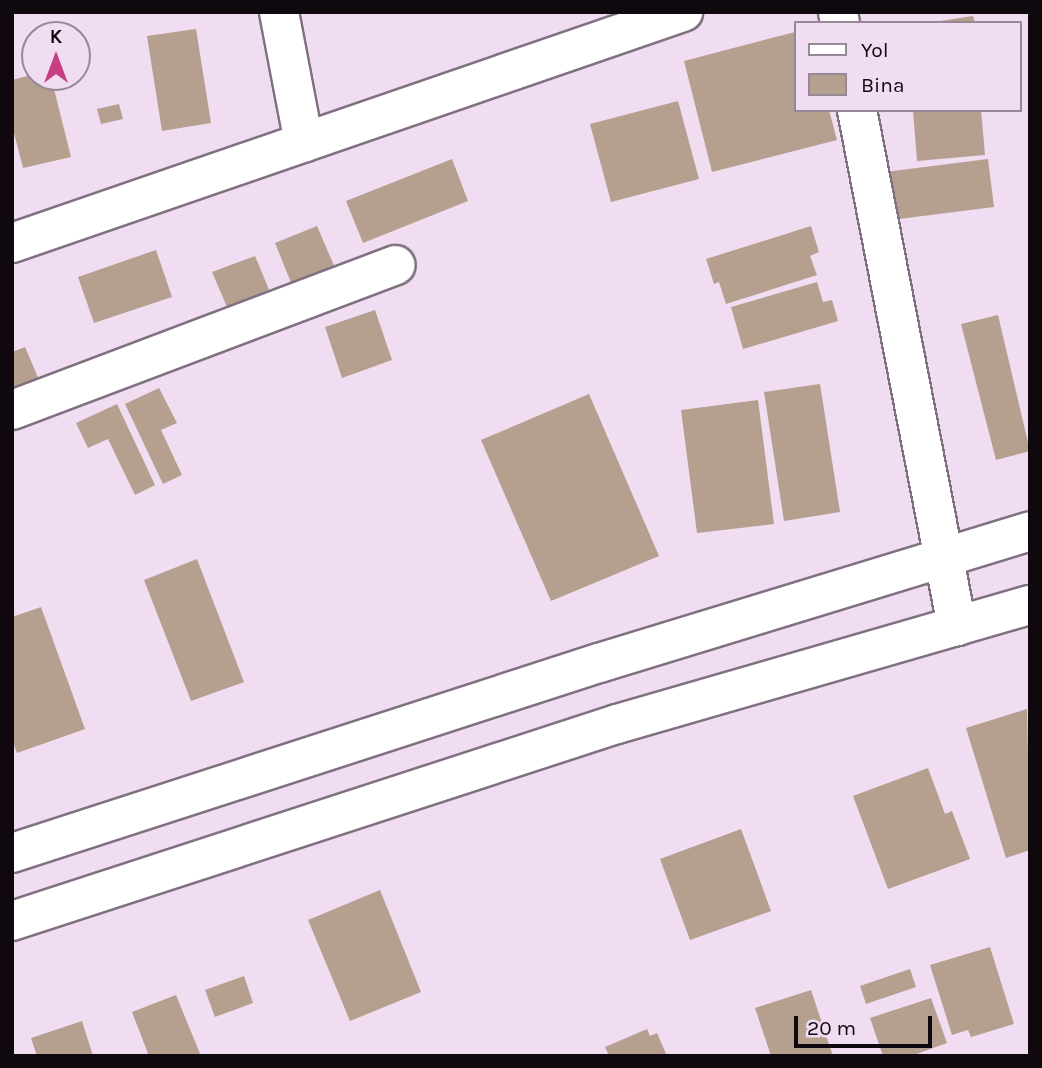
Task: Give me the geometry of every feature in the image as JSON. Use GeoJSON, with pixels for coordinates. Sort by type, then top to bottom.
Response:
{"type":"FeatureCollection","features":[{"type":"Feature","properties":{"kind":"street"},"geometry":{"type":"LineString","coordinates":[[279,12],[304,142]]}},
{"type":"Feature","properties":{"kind":"street"},"geometry":{"type":"LineString","coordinates":[[12,243],[683,12]]}},
{"type":"Feature","properties":{"kind":"street"},"geometry":{"type":"LineString","coordinates":[[857,112],[957,626]]}},
{"type":"Feature","properties":{"kind":"street"},"geometry":{"type":"LineString","coordinates":[[12,410],[395,265]]}},
{"type":"Feature","properties":{"kind":"street"},"geometry":{"type":"LineString","coordinates":[[12,853],[599,663],[1030,531]]}},
{"type":"Feature","properties":{"kind":"street"},"geometry":{"type":"LineString","coordinates":[[12,921],[617,724],[1030,605]]}},
{"type":"Feature","properties":{"kind":"building"},"geometry":{"type":"Polygon","coordinates":[[[973,16],[974,21],[940,21],[973,16]]]}},
{"type":"Feature","properties":{"kind":"building"},"geometry":{"type":"Polygon","coordinates":[[[196,29],[211,123],[162,131],[147,36],[196,29]]]}},
{"type":"Feature","properties":{"kind":"building"},"geometry":{"type":"Polygon","coordinates":[[[794,32],[794,112],[830,112],[837,140],[712,172],[684,61],[794,32]]]}},
{"type":"Feature","properties":{"kind":"building"},"geometry":{"type":"Polygon","coordinates":[[[21,78],[21,91],[54,91],[71,157],[23,168],[12,125],[12,80],[21,78]]]}},
{"type":"Feature","properties":{"kind":"building"},"geometry":{"type":"Polygon","coordinates":[[[678,101],[699,179],[611,202],[590,124],[678,101]]]}},
{"type":"Feature","properties":{"kind":"building"},"geometry":{"type":"Polygon","coordinates":[[[119,104],[123,119],[101,124],[97,109],[119,104]]]}},
{"type":"Feature","properties":{"kind":"building"},"geometry":{"type":"Polygon","coordinates":[[[913,112],[981,112],[985,155],[917,161],[913,112]]]}},
{"type":"Feature","properties":{"kind":"building"},"geometry":{"type":"Polygon","coordinates":[[[452,159],[468,201],[363,243],[346,201],[452,159]]]}},
{"type":"Feature","properties":{"kind":"building"},"geometry":{"type":"Polygon","coordinates":[[[988,159],[994,207],[891,220],[885,172],[988,159]]]}},
{"type":"Feature","properties":{"kind":"building"},"geometry":{"type":"Polygon","coordinates":[[[317,226],[335,268],[292,285],[275,243],[317,226]]]}},
{"type":"Feature","properties":{"kind":"building"},"geometry":{"type":"Polygon","coordinates":[[[811,226],[819,252],[810,256],[817,275],[726,304],[719,282],[714,284],[706,259],[811,226]]]}},
{"type":"Feature","properties":{"kind":"building"},"geometry":{"type":"Polygon","coordinates":[[[156,250],[172,297],[94,323],[78,277],[156,250]]]}},
{"type":"Feature","properties":{"kind":"building"},"geometry":{"type":"Polygon","coordinates":[[[255,256],[275,304],[233,321],[212,272],[255,256]]]}},
{"type":"Feature","properties":{"kind":"building"},"geometry":{"type":"Polygon","coordinates":[[[817,282],[823,302],[832,300],[838,321],[743,349],[731,307],[817,282]]]}},
{"type":"Feature","properties":{"kind":"building"},"geometry":{"type":"Polygon","coordinates":[[[375,310],[392,360],[342,378],[325,327],[375,310]]]}},
{"type":"Feature","properties":{"kind":"building"},"geometry":{"type":"Polygon","coordinates":[[[998,315],[1030,451],[996,460],[961,324],[998,315]]]}},
{"type":"Feature","properties":{"kind":"building"},"geometry":{"type":"Polygon","coordinates":[[[25,347],[42,387],[12,399],[12,352],[25,347]]]}},
{"type":"Feature","properties":{"kind":"building"},"geometry":{"type":"Polygon","coordinates":[[[820,384],[840,512],[784,521],[764,392],[820,384]]]}},
{"type":"Feature","properties":{"kind":"building"},"geometry":{"type":"Polygon","coordinates":[[[159,388],[177,423],[161,430],[182,475],[163,484],[125,404],[159,388]]]}},
{"type":"Feature","properties":{"kind":"building"},"geometry":{"type":"Polygon","coordinates":[[[589,394],[659,556],[551,601],[481,440],[589,394]]]}},
{"type":"Feature","properties":{"kind":"building"},"geometry":{"type":"Polygon","coordinates":[[[758,400],[774,524],[697,533],[681,410],[758,400]]]}},
{"type":"Feature","properties":{"kind":"building"},"geometry":{"type":"Polygon","coordinates":[[[117,404],[155,485],[135,495],[108,439],[88,448],[76,423],[117,404]]]}},
{"type":"Feature","properties":{"kind":"building"},"geometry":{"type":"Polygon","coordinates":[[[197,559],[244,682],[191,701],[144,580],[197,559]]]}},
{"type":"Feature","properties":{"kind":"building"},"geometry":{"type":"Polygon","coordinates":[[[41,607],[85,729],[17,753],[12,740],[12,617],[41,607]]]}},
{"type":"Feature","properties":{"kind":"building"},"geometry":{"type":"Polygon","coordinates":[[[1027,709],[1030,850],[1006,858],[966,728],[1027,709]]]}},
{"type":"Feature","properties":{"kind":"building"},"geometry":{"type":"Polygon","coordinates":[[[928,768],[945,814],[952,811],[970,859],[888,889],[853,796],[928,768]]]}},
{"type":"Feature","properties":{"kind":"building"},"geometry":{"type":"Polygon","coordinates":[[[741,829],[771,911],[690,940],[660,859],[741,829]]]}},
{"type":"Feature","properties":{"kind":"building"},"geometry":{"type":"Polygon","coordinates":[[[380,890],[421,992],[350,1021],[308,920],[380,890]]]}},
{"type":"Feature","properties":{"kind":"building"},"geometry":{"type":"Polygon","coordinates":[[[990,947],[1014,1024],[971,1037],[968,1030],[952,1035],[930,965],[990,947]]]}},
{"type":"Feature","properties":{"kind":"building"},"geometry":{"type":"Polygon","coordinates":[[[910,969],[916,987],[866,1004],[860,986],[910,969]]]}},
{"type":"Feature","properties":{"kind":"building"},"geometry":{"type":"Polygon","coordinates":[[[244,976],[253,1003],[215,1017],[205,990],[244,976]]]}},
{"type":"Feature","properties":{"kind":"building"},"geometry":{"type":"Polygon","coordinates":[[[811,990],[833,1056],[771,1056],[755,1008],[811,990]]]}},
{"type":"Feature","properties":{"kind":"building"},"geometry":{"type":"Polygon","coordinates":[[[176,995],[201,1056],[149,1056],[132,1012],[176,995]]]}},
{"type":"Feature","properties":{"kind":"building"},"geometry":{"type":"Polygon","coordinates":[[[931,998],[947,1043],[911,1056],[883,1056],[870,1018],[931,998]]]}},
{"type":"Feature","properties":{"kind":"building"},"geometry":{"type":"Polygon","coordinates":[[[82,1021],[93,1056],[37,1056],[31,1038],[82,1021]]]}},
{"type":"Feature","properties":{"kind":"building"},"geometry":{"type":"Polygon","coordinates":[[[647,1029],[650,1036],[657,1033],[667,1056],[609,1056],[605,1047],[647,1029]]]}}]}
